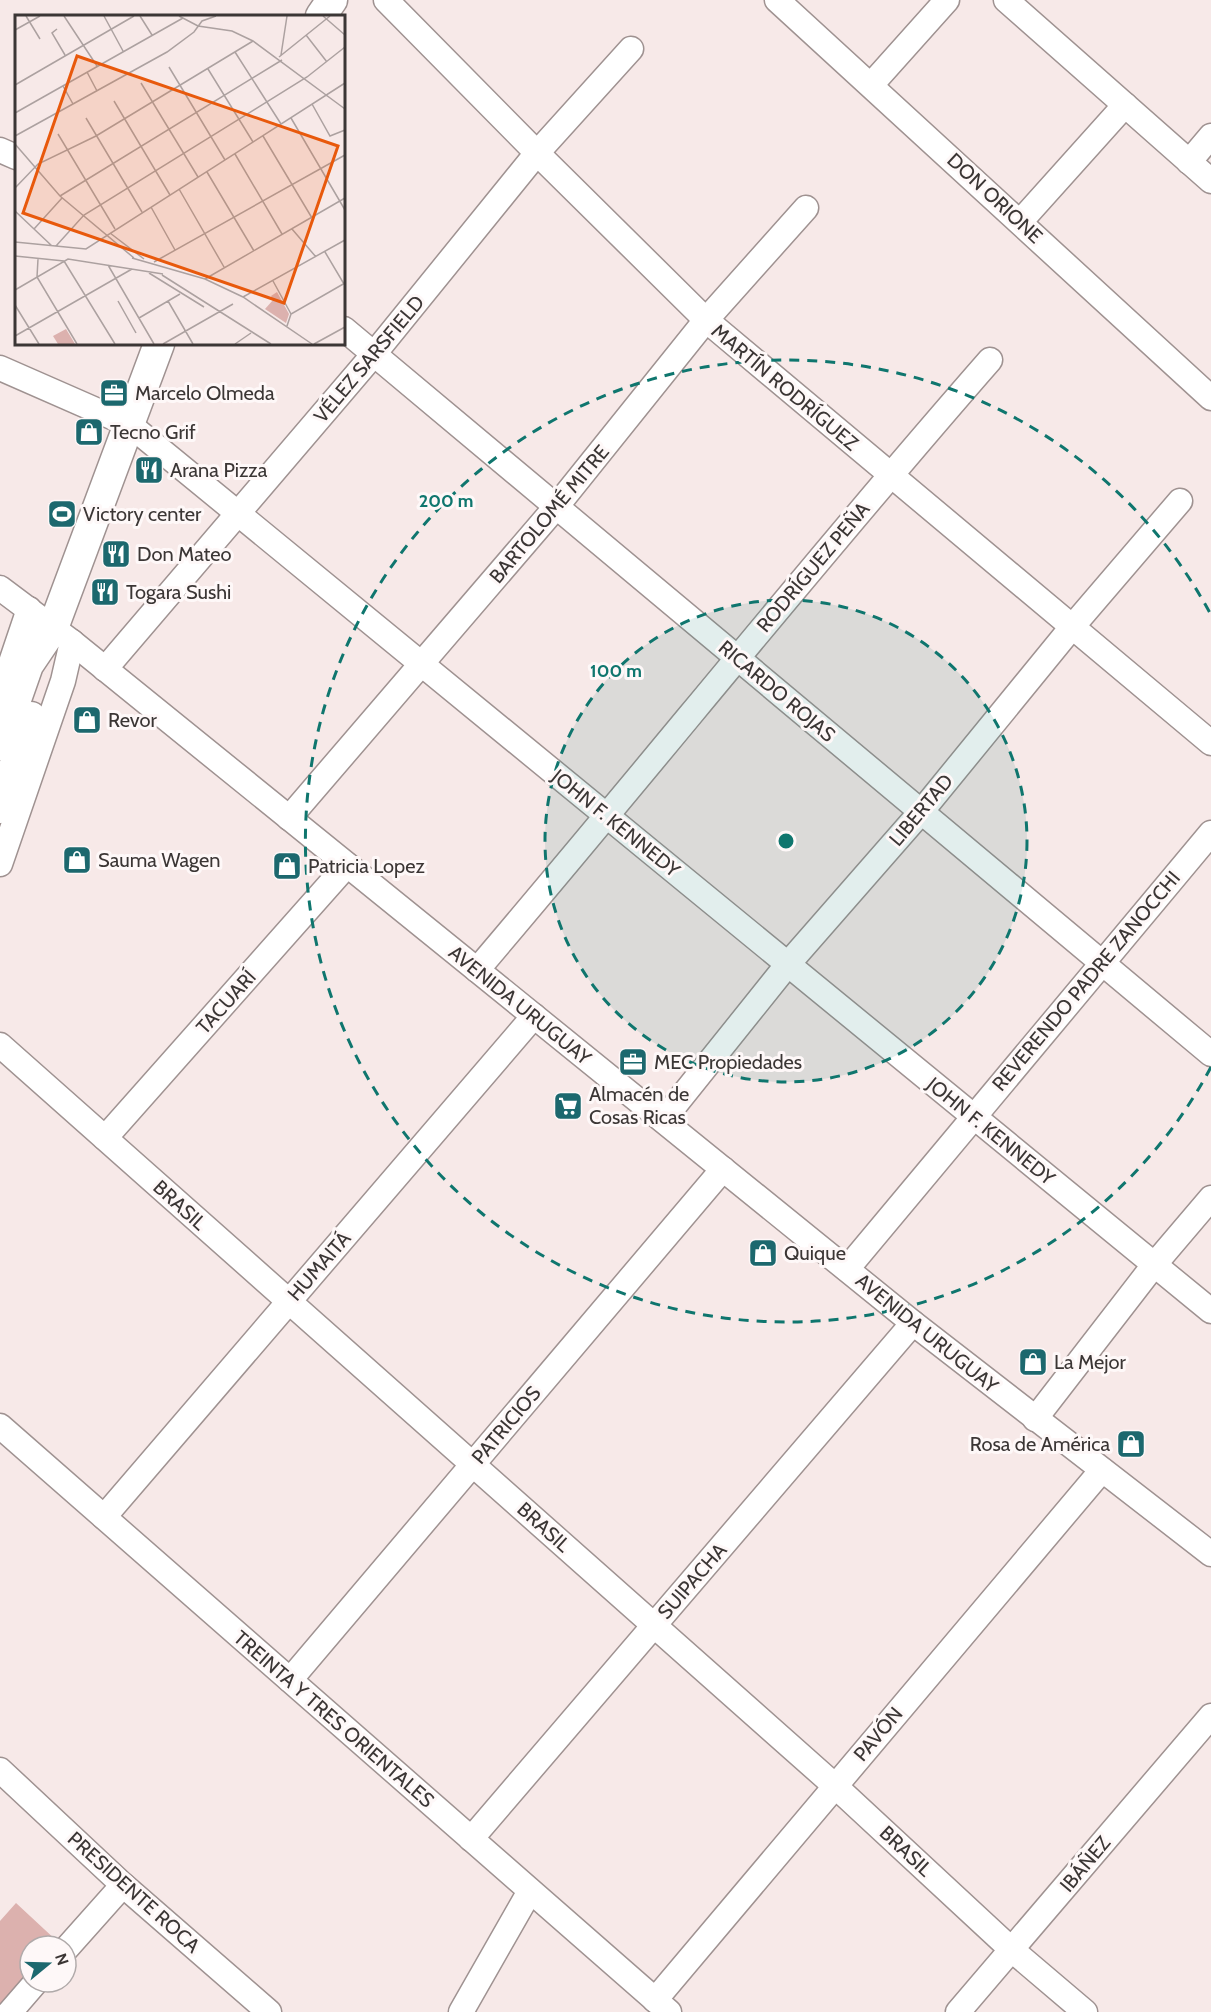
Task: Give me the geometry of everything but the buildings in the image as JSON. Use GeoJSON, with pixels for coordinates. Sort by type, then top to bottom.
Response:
{"type":"FeatureCollection","features":[{"type":"Feature","properties":{"kind":"main road"},"geometry":{"type":"LineString","coordinates":[[322,15],[332,0]]}},
{"type":"Feature","properties":{"kind":"main road"},"geometry":{"type":"LineString","coordinates":[[0,808],[62,635],[130,425],[159,345]]}},
{"type":"Feature","properties":{"kind":"main road"},"geometry":{"type":"LineString","coordinates":[[0,745],[28,665],[62,635]]}},
{"type":"Feature","properties":{"kind":"street","name":"MARTÍN RODRÍGUEZ"},"geometry":{"type":"LineString","coordinates":[[386,0],[706,320],[1211,743]]}},
{"type":"Feature","properties":{"kind":"street","name":"DON ORIONE"},"geometry":{"type":"LineString","coordinates":[[777,0],[1211,398]]}},
{"type":"Feature","properties":{"kind":"street"},"geometry":{"type":"LineString","coordinates":[[871,85],[947,0]]}},
{"type":"Feature","properties":{"kind":"street"},"geometry":{"type":"LineString","coordinates":[[1005,0],[1211,181]]}},
{"type":"Feature","properties":{"kind":"street","name":"VÉLEZ SARSFIELD"},"geometry":{"type":"LineString","coordinates":[[105,669],[374,354],[537,153],[631,49]]}},
{"type":"Feature","properties":{"kind":"street"},"geometry":{"type":"LineString","coordinates":[[1020,222],[1125,105]]}},
{"type":"Feature","properties":{"kind":"street"},"geometry":{"type":"LineString","coordinates":[[1190,162],[1211,136]]}},
{"type":"Feature","properties":{"kind":"street"},"geometry":{"type":"LineString","coordinates":[[0,150],[15,157]]}},
{"type":"Feature","properties":{"kind":"street","name":"BARTOLOMÉ MITRE"},"geometry":{"type":"LineString","coordinates":[[289,818],[556,507],[706,320],[806,208]]}},
{"type":"Feature","properties":{"kind":"street","name":"RICARDO ROJAS"},"geometry":{"type":"LineString","coordinates":[[345,330],[1211,1054]]}},
{"type":"Feature","properties":{"kind":"street","name":"RODRÍGUEZ PEÑA"},"geometry":{"type":"LineString","coordinates":[[477,970],[607,817],[890,475],[990,360]]}},
{"type":"Feature","properties":{"kind":"street","name":"JOHN F. KENNEDY"},"geometry":{"type":"LineString","coordinates":[[0,368],[130,425],[1211,1311]]}},
{"type":"Feature","properties":{"kind":"street","name":"LIBERTAD"},"geometry":{"type":"LineString","coordinates":[[663,1120],[788,964],[921,812],[1072,627],[1180,501]]}},
{"type":"Feature","properties":{"kind":"street","name":"AVENIDA URUGUAY"},"geometry":{"type":"LineString","coordinates":[[0,588],[105,669],[913,1323],[1211,1554]]}},
{"type":"Feature","properties":{"kind":"street"},"geometry":{"type":"LineString","coordinates":[[0,695],[29,609]]}},
{"type":"Feature","properties":{"kind":"street"},"geometry":{"type":"LineString","coordinates":[[0,864],[63,681],[62,635]]}},
{"type":"Feature","properties":{"kind":"street","name":"REVERENDO PADRE ZANOCCHI"},"geometry":{"type":"LineString","coordinates":[[847,1269],[1211,833]]}},
{"type":"Feature","properties":{"kind":"street","name":"TACUARÍ"},"geometry":{"type":"LineString","coordinates":[[105,1138],[347,865]]}},
{"type":"Feature","properties":{"kind":"street","name":"HUMAITÁ"},"geometry":{"type":"LineString","coordinates":[[104,1517],[534,1016]]}},
{"type":"Feature","properties":{"kind":"street","name":"BRASIL"},"geometry":{"type":"LineString","coordinates":[[0,1045],[834,1785],[1012,1950],[1085,2012]]}},
{"type":"Feature","properties":{"kind":"street","name":"PATRICIOS"},"geometry":{"type":"LineString","coordinates":[[290,1680],[723,1169]]}},
{"type":"Feature","properties":{"kind":"street"},"geometry":{"type":"LineString","coordinates":[[1035,1419],[1155,1265],[1211,1198]]}},
{"type":"Feature","properties":{"kind":"street","name":"SUIPACHA"},"geometry":{"type":"LineString","coordinates":[[471,1839],[913,1323]]}},
{"type":"Feature","properties":{"kind":"street","name":"TREINTA Y TRES ORIENTALES"},"geometry":{"type":"LineString","coordinates":[[0,1426],[662,2006]]}},
{"type":"Feature","properties":{"kind":"street","name":"PAVÓN"},"geometry":{"type":"LineString","coordinates":[[662,2006],[834,1785],[1102,1470]]}},
{"type":"Feature","properties":{"kind":"street","name":"IBÁÑEZ"},"geometry":{"type":"LineString","coordinates":[[958,2012],[1211,1716]]}},
{"type":"Feature","properties":{"kind":"street","name":"PRESIDENTE ROCA"},"geometry":{"type":"LineString","coordinates":[[0,1770],[123,1885],[269,2012]]}},
{"type":"Feature","properties":{"kind":"street"},"geometry":{"type":"LineString","coordinates":[[78,1935],[123,1885]]}},
{"type":"Feature","properties":{"kind":"street"},"geometry":{"type":"LineString","coordinates":[[460,2012],[530,1891]]}},
{"type":"Feature","properties":{"kind":"street"},"geometry":{"type":"LineString","coordinates":[[10,2012],[26,1994]]}},
{"type":"Feature","properties":{"kind":"shaded area"},"geometry":{"type":"Polygon","coordinates":[[[16,1903],[49,1934],[18,1934],[18,1986],[0,2006],[0,1921],[16,1903]]]}},
{"type":"Feature","properties":{"kind":"place","name":"Marcelo Olmeda"},"geometry":{"type":"Point","coordinates":[114,393]}},
{"type":"Feature","properties":{"kind":"place","name":"Tecno Grif"},"geometry":{"type":"Point","coordinates":[89,432]}},
{"type":"Feature","properties":{"kind":"place","name":"Arana Pizza"},"geometry":{"type":"Point","coordinates":[149,470]}},
{"type":"Feature","properties":{"kind":"place","name":"Victory center"},"geometry":{"type":"Point","coordinates":[62,514]}},
{"type":"Feature","properties":{"kind":"place","name":"Don Mateo"},"geometry":{"type":"Point","coordinates":[116,554]}},
{"type":"Feature","properties":{"kind":"place","name":"Togara Sushi"},"geometry":{"type":"Point","coordinates":[105,592]}},
{"type":"Feature","properties":{"kind":"place","name":"Revor"},"geometry":{"type":"Point","coordinates":[87,720]}},
{"type":"Feature","properties":{"kind":"place","name":"Sauma Wagen"},"geometry":{"type":"Point","coordinates":[77,860]}},
{"type":"Feature","properties":{"kind":"place","name":"Patricia Lopez"},"geometry":{"type":"Point","coordinates":[287,866]}},
{"type":"Feature","properties":{"kind":"place","name":"MEC Propiedades"},"geometry":{"type":"Point","coordinates":[633,1062]}},
{"type":"Feature","properties":{"kind":"place","name":"Almacén de Cosas Ricas"},"geometry":{"type":"Point","coordinates":[568,1106]}},
{"type":"Feature","properties":{"kind":"place","name":"Quique"},"geometry":{"type":"Point","coordinates":[763,1253]}},
{"type":"Feature","properties":{"kind":"place","name":"La Mejor"},"geometry":{"type":"Point","coordinates":[1033,1362]}},
{"type":"Feature","properties":{"kind":"place","name":"Rosa de América"},"geometry":{"type":"Point","coordinates":[1131,1444]}}]}
